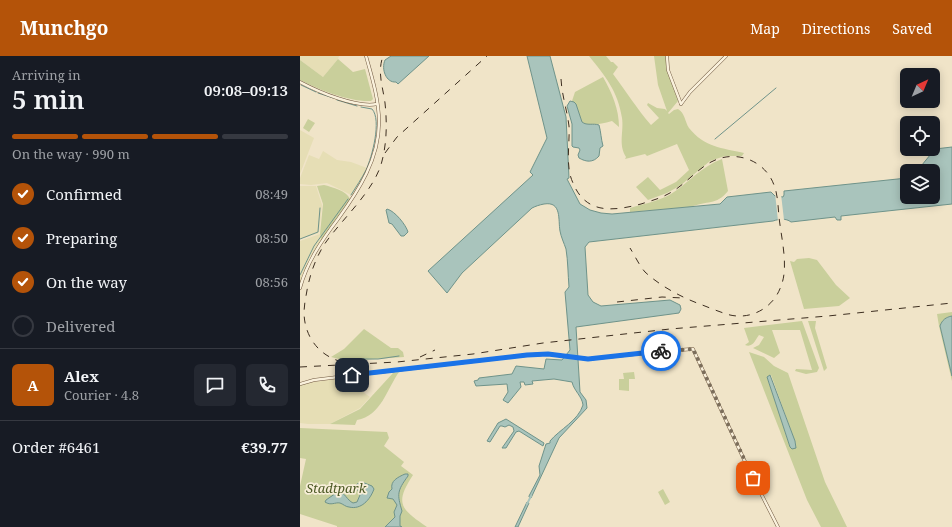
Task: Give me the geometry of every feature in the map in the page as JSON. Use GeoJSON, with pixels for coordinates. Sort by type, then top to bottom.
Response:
{"type":"FeatureCollection","features":[{"type":"Feature","properties":{"kind":"street"},"geometry":{"type":"LineString","coordinates":[[300,288],[303,277],[312,258],[326,235],[359,190],[369,170],[375,153],[379,121],[377,104],[366,56]]}},
{"type":"Feature","properties":{"kind":"street"},"geometry":{"type":"LineString","coordinates":[[667,56],[668,70],[680,102],[726,56]]}},
{"type":"Feature","properties":{"kind":"street"},"geometry":{"type":"LineString","coordinates":[[300,82],[320,91],[352,102],[366,105],[377,104]]}},
{"type":"Feature","properties":{"kind":"street"},"geometry":{"type":"LineString","coordinates":[[300,384],[314,380],[460,362],[541,355],[582,359],[693,349],[747,466],[778,527]]}},
{"type":"Feature","properties":{"kind":"shaded area"},"geometry":{"type":"Polygon","coordinates":[[[300,56],[339,56],[323,77],[300,60],[300,56]]]}},
{"type":"Feature","properties":{"kind":"shaded area"},"geometry":{"type":"Polygon","coordinates":[[[300,130],[314,138],[300,174],[300,130]]]}},
{"type":"Feature","properties":{"kind":"shaded area"},"geometry":{"type":"Polygon","coordinates":[[[323,151],[337,160],[351,162],[367,168],[353,196],[327,183],[311,185],[300,184],[300,178],[309,155],[319,159],[323,151]]]}},
{"type":"Feature","properties":{"kind":"shaded area"},"geometry":{"type":"Polygon","coordinates":[[[300,186],[316,186],[322,205],[319,233],[300,239],[300,186]]]}},
{"type":"Feature","properties":{"kind":"shaded area"},"geometry":{"type":"Polygon","coordinates":[[[320,234],[321,240],[310,257],[300,284],[300,241],[320,234]]]}},
{"type":"Feature","properties":{"kind":"shaded area"},"geometry":{"type":"Polygon","coordinates":[[[343,378],[370,397],[360,408],[330,424],[300,423],[300,385],[343,378]]]}},
{"type":"Feature","properties":{"kind":"green space"},"geometry":{"type":"Polygon","coordinates":[[[589,56],[606,56],[618,67],[613,74],[651,125],[659,118],[647,105],[648,103],[667,111],[658,85],[654,56],[667,56],[668,71],[678,101],[668,113],[669,114],[678,109],[684,115],[689,128],[707,143],[744,153],[742,156],[725,156],[710,161],[681,185],[667,193],[648,200],[636,187],[648,177],[660,190],[676,182],[689,170],[677,144],[647,156],[645,154],[625,159],[626,157],[622,147],[622,118],[620,108],[610,84],[589,56]]]}},
{"type":"Feature","properties":{"kind":"green space"},"geometry":{"type":"Polygon","coordinates":[[[338,59],[353,72],[365,69],[373,99],[371,101],[353,100],[316,88],[300,80],[300,60],[323,77],[338,59]]]}},
{"type":"Feature","properties":{"kind":"green space"},"geometry":{"type":"Polygon","coordinates":[[[603,77],[614,101],[618,114],[619,127],[612,121],[598,124],[584,124],[580,119],[576,106],[572,101],[575,92],[603,77]]]}},
{"type":"Feature","properties":{"kind":"green space"},"geometry":{"type":"Polygon","coordinates":[[[308,119],[315,123],[309,132],[303,128],[308,119]]]}},
{"type":"Feature","properties":{"kind":"green space"},"geometry":{"type":"Polygon","coordinates":[[[722,159],[728,191],[719,199],[691,207],[630,212],[630,208],[671,194],[702,170],[722,159]]]}},
{"type":"Feature","properties":{"kind":"green space"},"geometry":{"type":"Polygon","coordinates":[[[324,185],[343,192],[350,199],[321,240],[320,234],[323,204],[317,186],[324,185]]]}},
{"type":"Feature","properties":{"kind":"green space"},"geometry":{"type":"Polygon","coordinates":[[[809,258],[817,260],[836,285],[850,298],[839,306],[804,309],[790,261],[794,262],[797,259],[809,258]]]}},
{"type":"Feature","properties":{"kind":"green space"},"geometry":{"type":"Polygon","coordinates":[[[952,312],[952,316],[947,317],[940,326],[952,381],[937,314],[952,312]]]}},
{"type":"Feature","properties":{"kind":"green space"},"geometry":{"type":"Polygon","coordinates":[[[802,321],[819,368],[817,372],[806,374],[795,371],[796,369],[812,370],[800,330],[772,330],[780,353],[774,358],[753,348],[759,345],[764,337],[759,335],[752,344],[748,346],[745,345],[749,342],[744,328],[802,321]]]}},
{"type":"Feature","properties":{"kind":"green space"},"geometry":{"type":"Polygon","coordinates":[[[808,321],[816,321],[815,328],[827,368],[824,371],[808,321]]]}},
{"type":"Feature","properties":{"kind":"green space"},"geometry":{"type":"Polygon","coordinates":[[[364,329],[391,348],[398,348],[403,352],[404,357],[347,361],[331,357],[344,349],[364,329]]]}},
{"type":"Feature","properties":{"kind":"green space"},"geometry":{"type":"Polygon","coordinates":[[[749,352],[764,357],[774,366],[788,373],[825,482],[847,527],[821,527],[807,500],[749,352]],[[771,375],[767,377],[790,447],[796,444],[771,375]]]}},
{"type":"Feature","properties":{"kind":"green space"},"geometry":{"type":"Polygon","coordinates":[[[399,372],[378,408],[372,413],[357,420],[355,425],[330,424],[360,409],[393,373],[399,372]]]}},
{"type":"Feature","properties":{"kind":"green space"},"geometry":{"type":"Polygon","coordinates":[[[634,372],[635,379],[629,379],[629,391],[619,390],[619,379],[624,379],[623,373],[634,372]]]}},
{"type":"Feature","properties":{"kind":"green space","name":"Stadtpark"},"geometry":{"type":"Polygon","coordinates":[[[300,428],[387,432],[389,438],[384,446],[404,462],[401,466],[413,475],[407,485],[402,499],[403,505],[411,515],[427,527],[337,527],[300,514],[300,486],[306,459],[300,458],[300,428]]]}},
{"type":"Feature","properties":{"kind":"green space"},"geometry":{"type":"Polygon","coordinates":[[[663,489],[670,502],[665,505],[658,492],[663,489]]]}},
{"type":"Feature","properties":{"kind":"water"},"geometry":{"type":"Polygon","coordinates":[[[391,56],[429,56],[398,84],[387,78],[384,71],[385,60],[391,56]]]}},
{"type":"Feature","properties":{"kind":"water"},"geometry":{"type":"Polygon","coordinates":[[[527,56],[550,56],[566,117],[569,178],[567,179],[580,204],[590,210],[612,214],[720,204],[727,197],[771,192],[775,196],[783,197],[784,191],[900,179],[900,204],[940,204],[940,164],[923,164],[929,156],[940,156],[940,148],[952,147],[952,204],[841,216],[841,220],[837,220],[835,217],[791,222],[785,219],[780,219],[589,242],[585,247],[588,295],[593,302],[601,306],[670,300],[680,305],[681,309],[679,313],[576,327],[580,392],[586,400],[587,408],[559,438],[531,498],[529,496],[540,475],[539,466],[546,444],[550,443],[550,441],[581,411],[583,405],[581,399],[572,382],[554,379],[532,381],[533,384],[525,385],[524,382],[520,382],[521,387],[508,403],[503,400],[508,392],[507,384],[476,386],[474,381],[478,380],[479,378],[512,374],[516,366],[544,369],[546,359],[562,360],[570,350],[565,292],[569,287],[567,258],[566,249],[560,233],[558,212],[554,205],[550,204],[542,204],[532,208],[462,273],[447,293],[428,271],[533,175],[530,172],[547,138],[527,56]]]}},
{"type":"Feature","properties":{"kind":"water"},"geometry":{"type":"Polygon","coordinates":[[[570,101],[576,104],[582,122],[586,124],[599,125],[603,146],[600,148],[599,156],[592,161],[579,158],[579,148],[572,146],[572,124],[567,106],[570,101]]]}},
{"type":"Feature","properties":{"kind":"water"},"geometry":{"type":"Polygon","coordinates":[[[387,209],[397,215],[405,226],[408,232],[404,236],[401,236],[392,224],[389,223],[387,209]]]}},
{"type":"Feature","properties":{"kind":"water"},"geometry":{"type":"Polygon","coordinates":[[[952,316],[952,376],[940,326],[944,319],[952,316]]]}},
{"type":"Feature","properties":{"kind":"water"},"geometry":{"type":"Polygon","coordinates":[[[770,375],[795,441],[796,448],[792,449],[790,447],[767,377],[770,375]]]}},
{"type":"Feature","properties":{"kind":"water"},"geometry":{"type":"Polygon","coordinates":[[[506,419],[544,443],[543,446],[519,431],[516,432],[506,448],[502,448],[514,431],[513,427],[509,425],[505,427],[500,426],[490,442],[487,441],[498,423],[506,419]]]}},
{"type":"Feature","properties":{"kind":"water"},"geometry":{"type":"Polygon","coordinates":[[[408,474],[408,476],[399,493],[402,511],[400,516],[400,526],[402,527],[385,527],[395,517],[394,512],[397,505],[393,499],[387,498],[392,489],[392,484],[397,478],[408,474]]]}},
{"type":"Feature","properties":{"kind":"water"},"geometry":{"type":"Polygon","coordinates":[[[362,482],[372,486],[374,489],[370,497],[361,506],[353,508],[347,507],[340,503],[329,504],[325,502],[339,491],[353,503],[357,502],[360,495],[356,486],[362,482]]]}},
{"type":"Feature","properties":{"kind":"water"},"geometry":{"type":"Polygon","coordinates":[[[527,502],[529,503],[518,527],[515,527],[527,502]]]}},
{"type":"Feature","properties":{"kind":"pier"},"geometry":{"type":"Polygon","coordinates":[[[775,193],[781,194],[784,220],[778,221],[775,193]]]}},
{"type":"Feature","properties":{"kind":"waterway"},"geometry":{"type":"LineString","coordinates":[[301,85],[316,92]]}},
{"type":"Feature","properties":{"kind":"waterway"},"geometry":{"type":"LineString","coordinates":[[715,139],[776,88]]}},
{"type":"Feature","properties":{"kind":"waterway"},"geometry":{"type":"LineString","coordinates":[[318,93],[333,98]]}},
{"type":"Feature","properties":{"kind":"waterway"},"geometry":{"type":"LineString","coordinates":[[337,100],[357,106]]}},
{"type":"Feature","properties":{"kind":"waterway"},"geometry":{"type":"LineString","coordinates":[[351,195],[366,170],[375,139],[375,114],[372,109],[361,107]]}},
{"type":"Feature","properties":{"kind":"waterway"},"geometry":{"type":"LineString","coordinates":[[300,275],[314,246],[348,199]]}},
{"type":"Feature","properties":{"kind":"waterway"},"geometry":{"type":"LineString","coordinates":[[300,239],[318,232],[320,208]]}},
{"type":"Feature","properties":{"kind":"waterway"},"geometry":{"type":"LineString","coordinates":[[341,359],[378,359],[399,356]]}},
{"type":"Feature","properties":{"kind":"waterway"},"geometry":{"type":"LineString","coordinates":[[527,504],[531,496]]}},
{"type":"Feature","properties":{"kind":"railway"},"geometry":{"type":"LineString","coordinates":[[342,362],[323,353],[313,342],[305,322],[305,301],[311,275],[322,248],[373,183],[382,161],[386,139],[385,103],[380,74],[383,56]]}},
{"type":"Feature","properties":{"kind":"railway"},"geometry":{"type":"LineString","coordinates":[[385,153],[397,137],[487,56]]}},
{"type":"Feature","properties":{"kind":"railway"},"geometry":{"type":"LineString","coordinates":[[561,79],[569,126],[569,170],[573,183],[579,193],[585,201],[593,206],[611,209],[621,208],[658,199],[674,191],[700,169],[720,158],[739,157],[748,159],[764,169],[770,176],[774,185],[784,252],[783,278],[778,293],[773,300],[768,306],[754,314],[746,316],[730,315],[676,294],[645,272],[630,248]]}},
{"type":"Feature","properties":{"kind":"railway"},"geometry":{"type":"LineString","coordinates":[[617,302],[662,297],[683,298]]}},
{"type":"Feature","properties":{"kind":"railway"},"geometry":{"type":"LineString","coordinates":[[300,367],[397,362],[473,354],[543,343],[670,329],[828,316],[952,303]]}},
{"type":"Feature","properties":{"kind":"railway"},"geometry":{"type":"LineString","coordinates":[[420,357],[435,350]]}},
{"type":"Feature","properties":{"kind":"way so far"},"geometry":{"type":"LineString","coordinates":[[661,351],[693,349],[753,478]]}},
{"type":"Feature","properties":{"kind":"route"},"geometry":{"type":"LineString","coordinates":[[352,375],[527,355],[548,354],[588,359],[661,351]]}}]}
